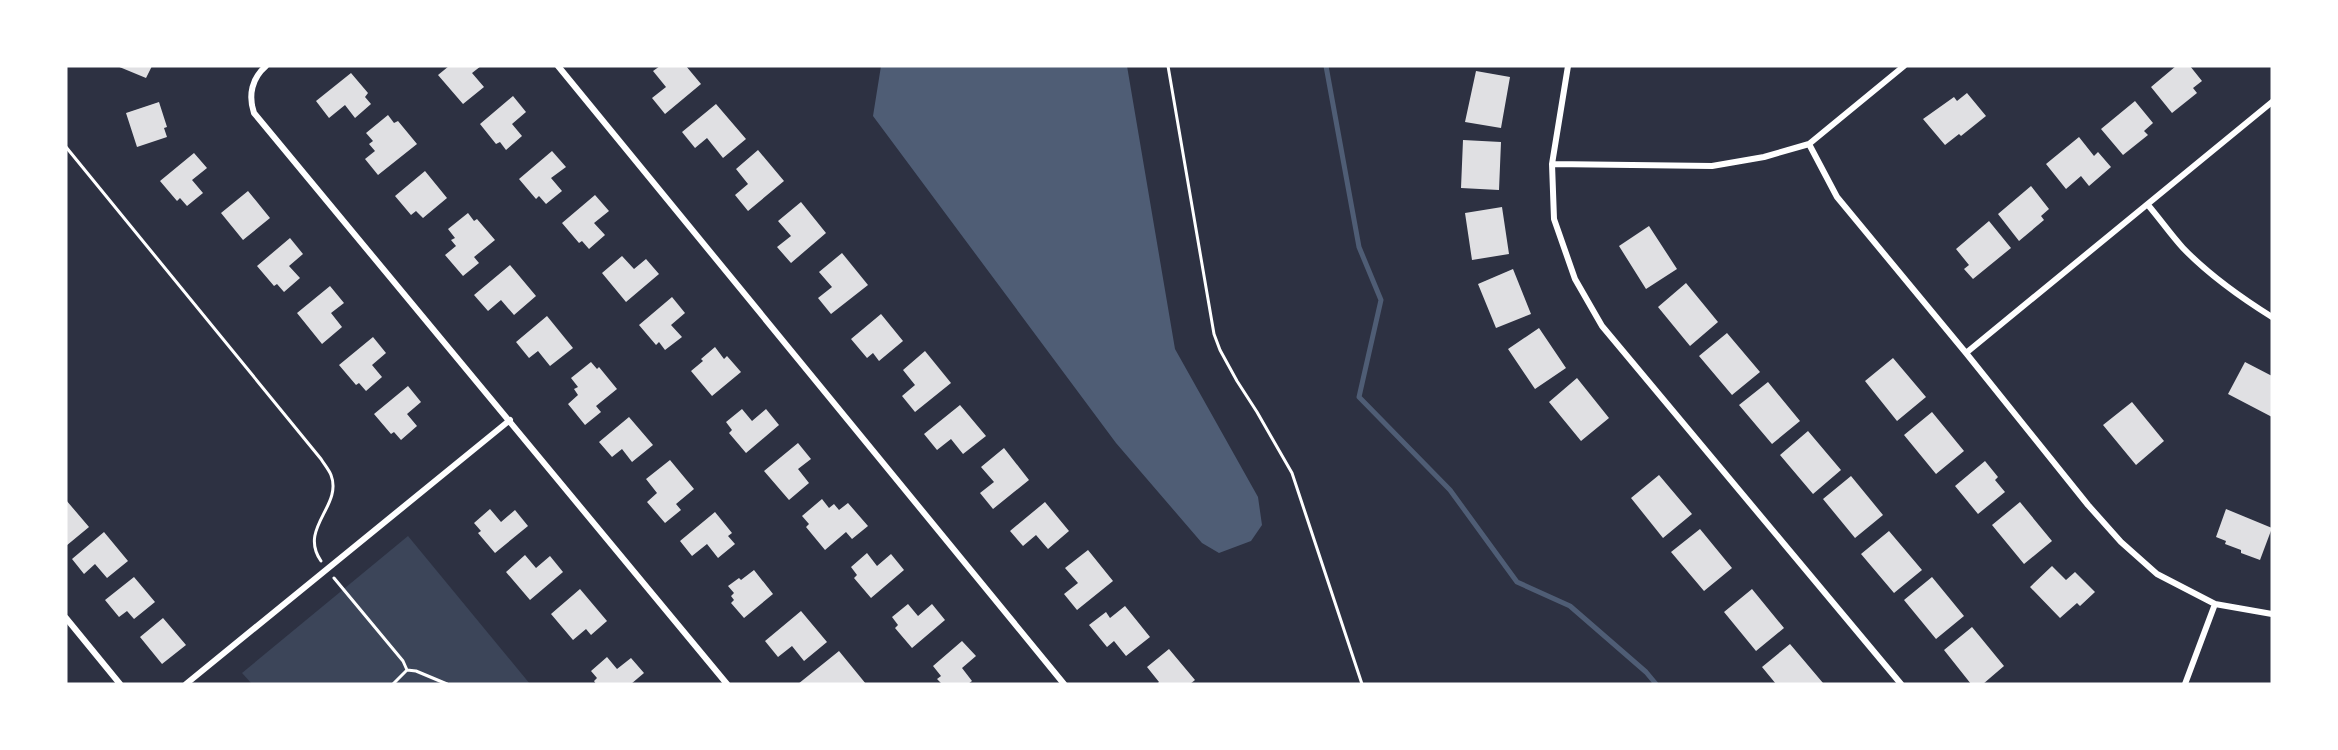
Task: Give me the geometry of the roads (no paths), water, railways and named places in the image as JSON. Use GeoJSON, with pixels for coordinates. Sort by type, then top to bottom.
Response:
{"type":"FeatureCollection","features":[{"type":"Feature","properties":{"kind":"street"},"geometry":{"type":"LineString","coordinates":[[266,66],[255,80],[251,92],[250,103],[254,113],[727,684]]}},
{"type":"Feature","properties":{"kind":"street"},"geometry":{"type":"LineString","coordinates":[[558,66],[1064,684]]}},
{"type":"Feature","properties":{"kind":"street"},"geometry":{"type":"LineString","coordinates":[[1568,66],[1552,165],[1554,219],[1575,279],[1602,326],[1901,684]]}},
{"type":"Feature","properties":{"kind":"street"},"geometry":{"type":"LineString","coordinates":[[1552,165],[1712,165],[1764,158],[1809,144],[1904,66]]}},
{"type":"Feature","properties":{"kind":"street"},"geometry":{"type":"LineString","coordinates":[[1966,352],[2272,102]]}},
{"type":"Feature","properties":{"kind":"street"},"geometry":{"type":"LineString","coordinates":[[1809,144],[1820,169],[1837,197],[1966,352],[2088,505],[2121,542],[2157,574],[2215,604],[2272,614]]}},
{"type":"Feature","properties":{"kind":"street"},"geometry":{"type":"LineString","coordinates":[[2148,205],[2182,247],[2208,272],[2234,293],[2272,317]]}},
{"type":"Feature","properties":{"kind":"street"},"geometry":{"type":"LineString","coordinates":[[186,684],[510,420]]}},
{"type":"Feature","properties":{"kind":"street"},"geometry":{"type":"LineString","coordinates":[[2185,684],[2215,604]]}},
{"type":"Feature","properties":{"kind":"street"},"geometry":{"type":"LineString","coordinates":[[66,618],[120,684]]}},
{"type":"Feature","properties":{"kind":"waterway"},"geometry":{"type":"LineString","coordinates":[[1326,66],[1359,247],[1381,300],[1359,397],[1450,490],[1517,582],[1570,606],[1646,672],[1656,684]]}}]}
